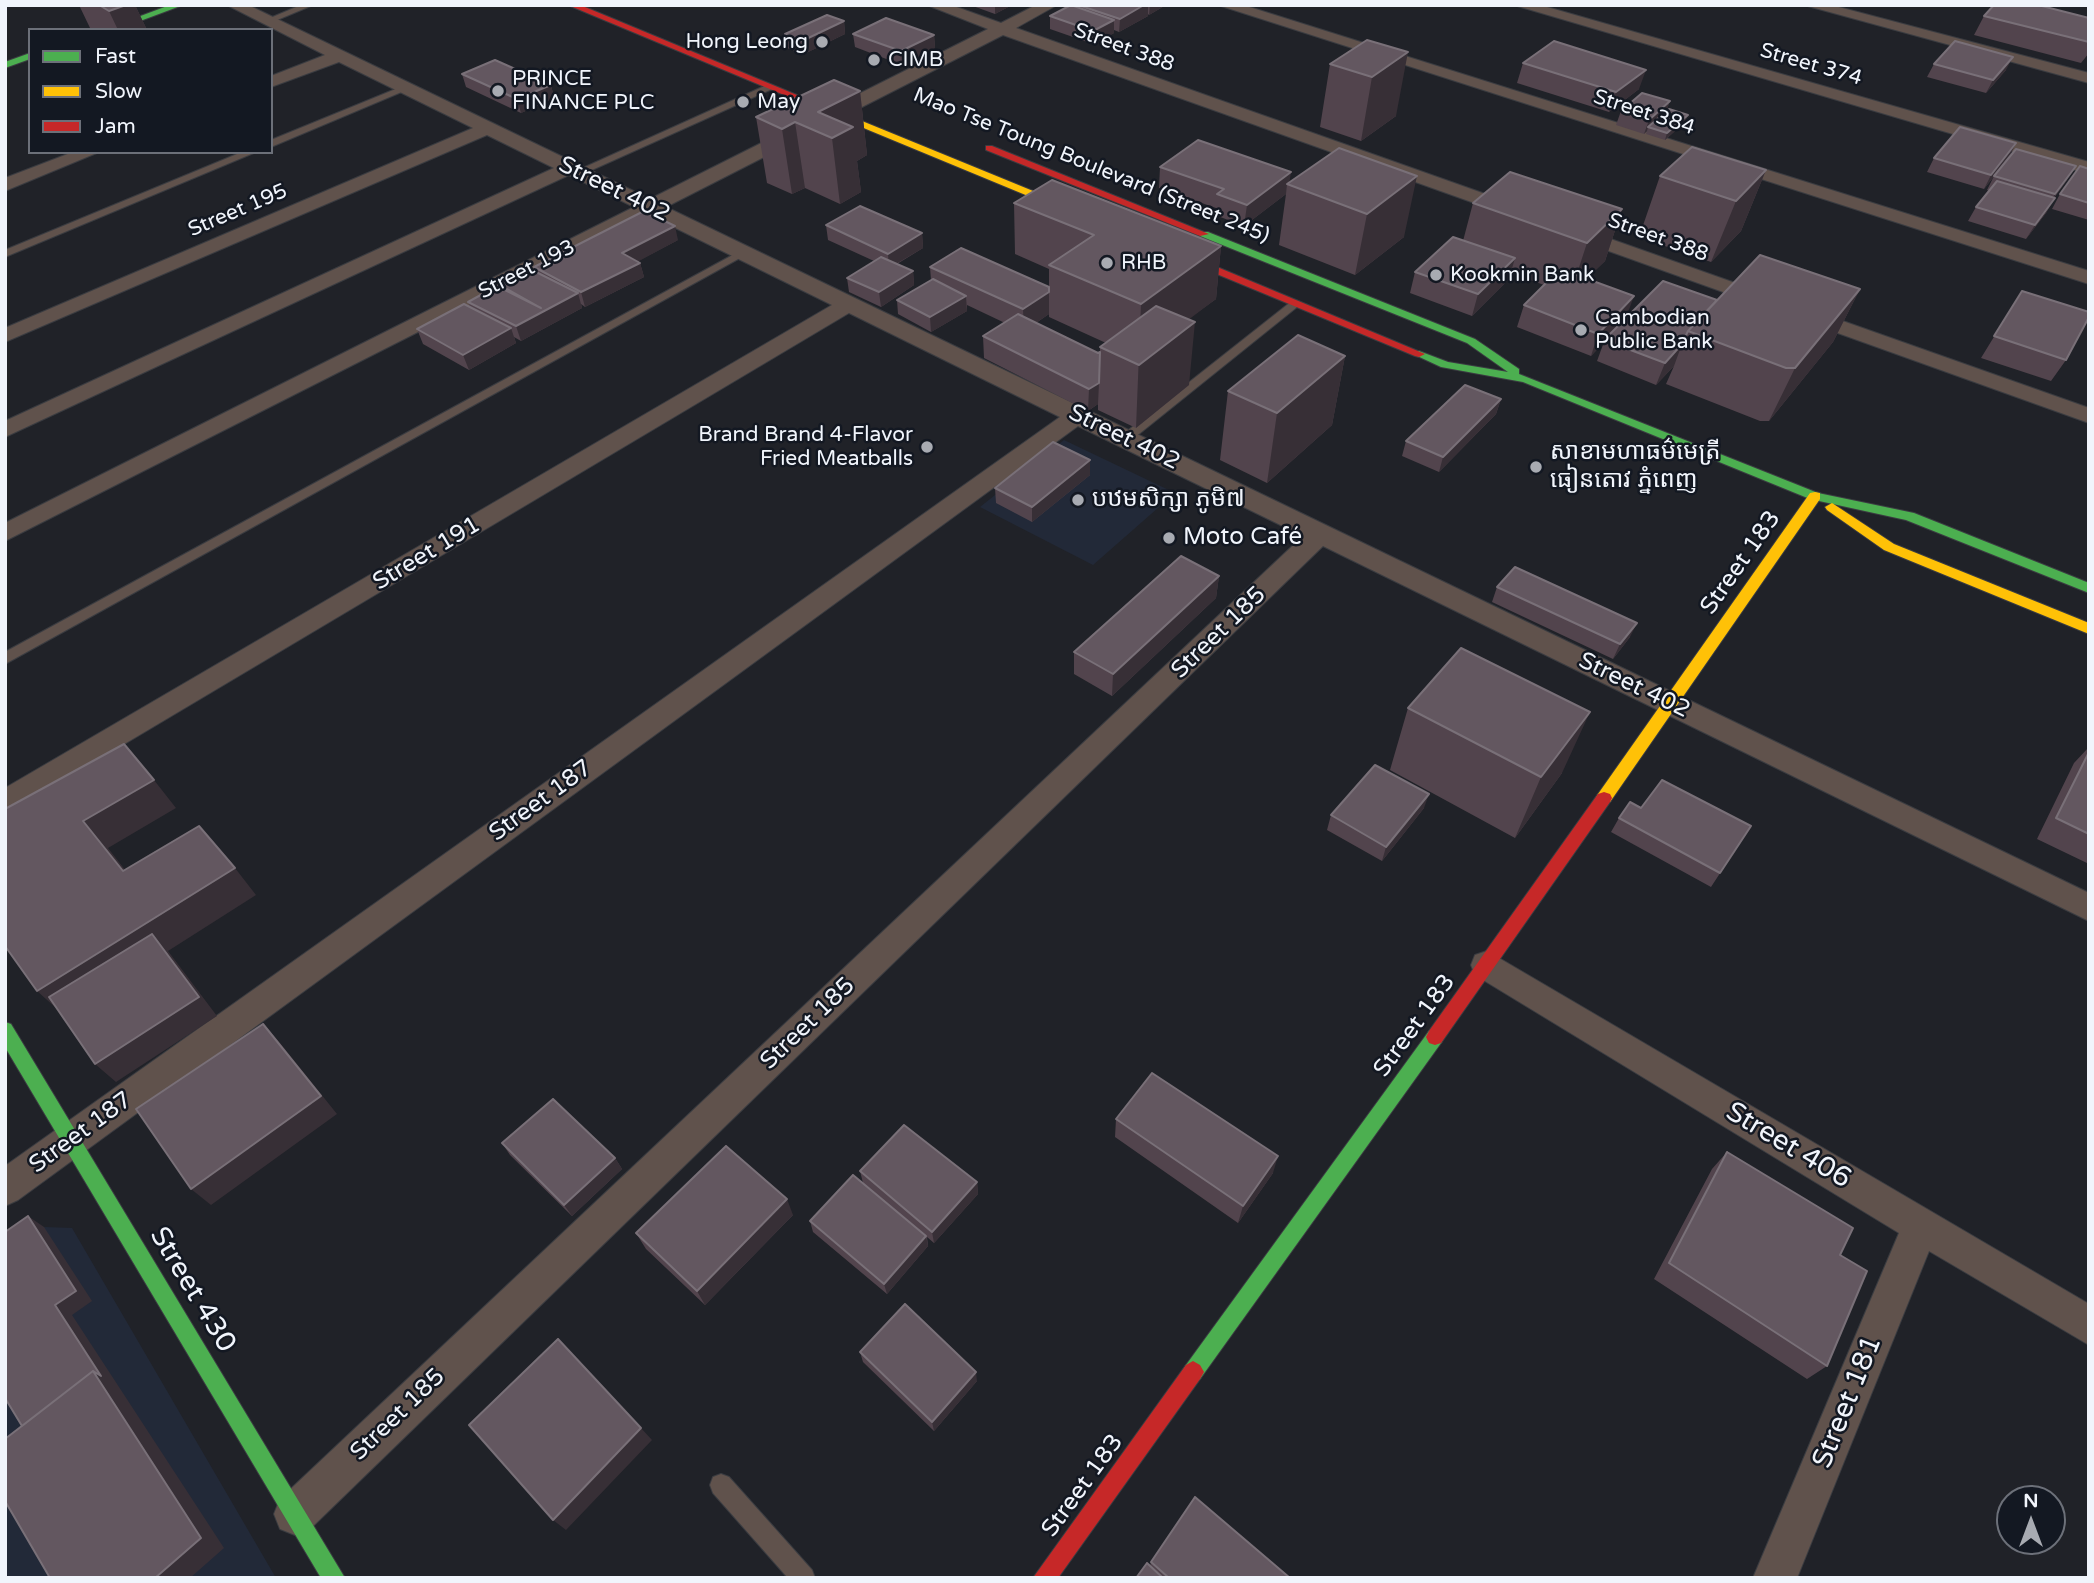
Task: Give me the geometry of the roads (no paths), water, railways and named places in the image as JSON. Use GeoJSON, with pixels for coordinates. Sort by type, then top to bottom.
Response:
{"type":"FeatureCollection","features":[{"type":"Feature","properties":{"kind":"main road"},"geometry":{"type":"LineString","coordinates":[[113,28],[179,5]]}},
{"type":"Feature","properties":{"kind":"main road","name":"Mao Tse Toung Boulevard (Street 245)"},"geometry":{"type":"LineString","coordinates":[[572,5],[1092,219]]}},
{"type":"Feature","properties":{"kind":"main road"},"geometry":{"type":"LineString","coordinates":[[5,65],[28,57]]}},
{"type":"Feature","properties":{"kind":"main road","name":"Mao Tse Toung Boulevard (Street 245)"},"geometry":{"type":"LineString","coordinates":[[840,88],[892,109]]}},
{"type":"Feature","properties":{"kind":"main road","name":"Mao Tse Toung Boulevard (Street 245)"},"geometry":{"type":"LineString","coordinates":[[968,139],[1471,341],[1526,379]]}},
{"type":"Feature","properties":{"kind":"main road","name":"Mao Tse Toung Boulevard (Street 245)"},"geometry":{"type":"LineString","coordinates":[[1156,245],[1445,365],[1526,379],[1815,496],[1909,516],[2089,587]]}},
{"type":"Feature","properties":{"kind":"main road","name":"Mao Tse Toung Boulevard (Street 245)"},"geometry":{"type":"LineString","coordinates":[[1815,496],[1889,547],[2089,629]]}},
{"type":"Feature","properties":{"kind":"main road","name":"Street 183"},"geometry":{"type":"LineString","coordinates":[[1044,1578],[1487,965],[1815,496]]}},
{"type":"Feature","properties":{"kind":"main road","name":"Street 430"},"geometry":{"type":"LineString","coordinates":[[5,1030],[334,1578]]}},
{"type":"Feature","properties":{"kind":"street","name":"Street 402"},"geometry":{"type":"LineString","coordinates":[[235,5],[2089,908]]}},
{"type":"Feature","properties":{"kind":"street","name":"Street 388"},"geometry":{"type":"LineString","coordinates":[[935,5],[2089,416]]}},
{"type":"Feature","properties":{"kind":"street","name":"Street 193"},"geometry":{"type":"LineString","coordinates":[[5,533],[1049,5]]}},
{"type":"Feature","properties":{"kind":"street","name":"Street 384"},"geometry":{"type":"LineString","coordinates":[[1226,5],[2089,278]]}},
{"type":"Feature","properties":{"kind":"street","name":"Street 374"},"geometry":{"type":"LineString","coordinates":[[1522,5],[2089,167]]}},
{"type":"Feature","properties":{"kind":"street"},"geometry":{"type":"LineString","coordinates":[[1812,5],[2089,78]]}},
{"type":"Feature","properties":{"kind":"street"},"geometry":{"type":"LineString","coordinates":[[273,81],[339,56]]}},
{"type":"Feature","properties":{"kind":"street","name":"Street 195"},"geometry":{"type":"LineString","coordinates":[[5,336],[488,128]]}},
{"type":"Feature","properties":{"kind":"street"},"geometry":{"type":"LineString","coordinates":[[5,185],[85,154]]}},
{"type":"Feature","properties":{"kind":"street"},"geometry":{"type":"LineString","coordinates":[[5,430],[574,170]]}},
{"type":"Feature","properties":{"kind":"street","name":"Street 191"},"geometry":{"type":"LineString","coordinates":[[5,803],[849,304]]}},
{"type":"Feature","properties":{"kind":"street","name":"Street 187"},"geometry":{"type":"LineString","coordinates":[[5,1188],[1077,415]]}},
{"type":"Feature","properties":{"kind":"street","name":"Street 185"},"geometry":{"type":"LineString","coordinates":[[295,1514],[1321,534]]}},
{"type":"Feature","properties":{"kind":"street","name":"Street 406"},"geometry":{"type":"LineString","coordinates":[[1487,965],[2089,1326]]}},
{"type":"Feature","properties":{"kind":"street","name":"Street 181"},"geometry":{"type":"LineString","coordinates":[[1775,1578],[1921,1226]]}},
{"type":"Feature","properties":{"kind":"lane"},"geometry":{"type":"LineString","coordinates":[[267,21],[309,5]]}},
{"type":"Feature","properties":{"kind":"lane"},"geometry":{"type":"LineString","coordinates":[[574,170],[769,87]]}},
{"type":"Feature","properties":{"kind":"lane"},"geometry":{"type":"LineString","coordinates":[[273,143],[406,88]]}},
{"type":"Feature","properties":{"kind":"lane"},"geometry":{"type":"LineString","coordinates":[[5,254],[246,154]]}},
{"type":"Feature","properties":{"kind":"lane"},"geometry":{"type":"LineString","coordinates":[[5,659],[744,253]]}},
{"type":"Feature","properties":{"kind":"lane"},"geometry":{"type":"LineString","coordinates":[[1125,439],[1296,303]]}},
{"type":"Feature","properties":{"kind":"lane"},"geometry":{"type":"LineString","coordinates":[[721,1485],[804,1578]]}},
{"type":"Feature","properties":{"kind":"place","name":"Hong Leong"},"geometry":{"type":"Point","coordinates":[822,42]}},
{"type":"Feature","properties":{"kind":"place","name":"CIMB"},"geometry":{"type":"Point","coordinates":[874,60]}},
{"type":"Feature","properties":{"kind":"place","name":"PRINCE FINANCE PLC"},"geometry":{"type":"Point","coordinates":[498,91]}},
{"type":"Feature","properties":{"kind":"place","name":"May"},"geometry":{"type":"Point","coordinates":[743,102]}},
{"type":"Feature","properties":{"kind":"place","name":"RHB"},"geometry":{"type":"Point","coordinates":[1107,263]}},
{"type":"Feature","properties":{"kind":"place","name":"Kookmin Bank"},"geometry":{"type":"Point","coordinates":[1436,275]}},
{"type":"Feature","properties":{"kind":"place","name":"Cambodian Public Bank"},"geometry":{"type":"Point","coordinates":[1581,330]}},
{"type":"Feature","properties":{"kind":"place","name":"Brand Brand 4-Flavor Fried Meatballs"},"geometry":{"type":"Point","coordinates":[927,447]}},
{"type":"Feature","properties":{"kind":"place","name":"សាខាមហាធម៌មេត្រី ធៀនតោវ ភ្នំពេញ"},"geometry":{"type":"Point","coordinates":[1536,467]}},
{"type":"Feature","properties":{"kind":"place","name":"បឋមសិក្សា ភូមិ៧"},"geometry":{"type":"Point","coordinates":[1078,500]}},
{"type":"Feature","properties":{"kind":"place","name":"Moto Café"},"geometry":{"type":"Point","coordinates":[1169,538]}}]}
